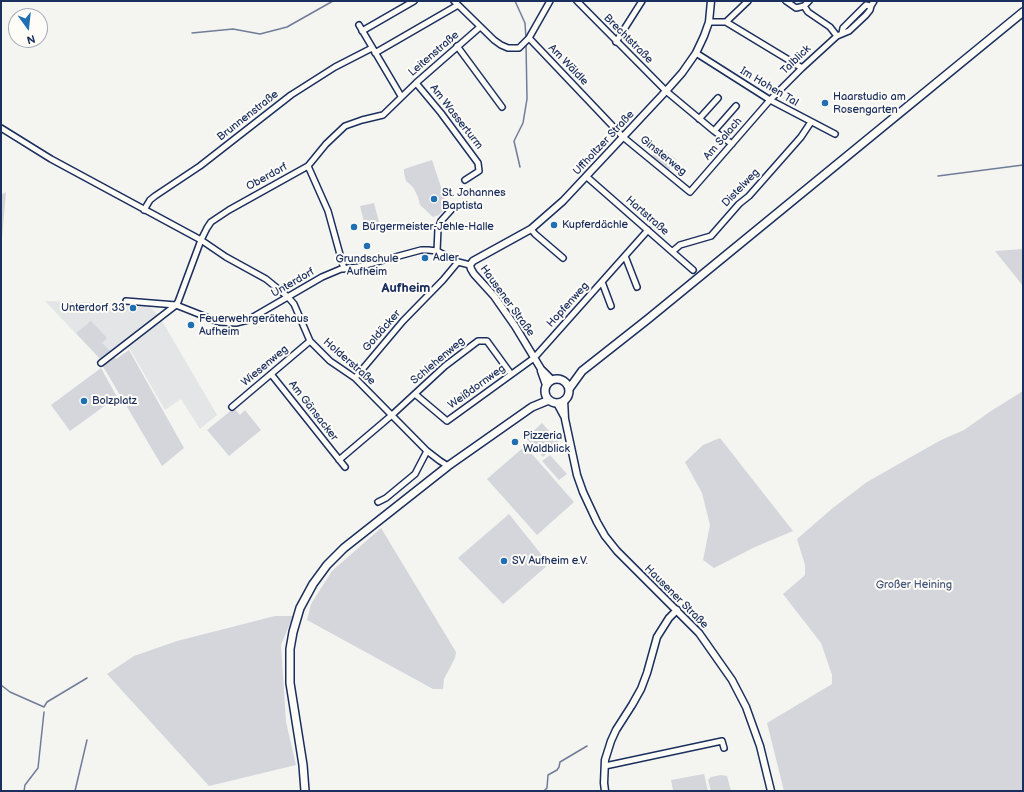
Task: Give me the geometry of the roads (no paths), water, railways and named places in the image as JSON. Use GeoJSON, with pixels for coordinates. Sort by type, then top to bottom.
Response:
{"type":"FeatureCollection","features":[{"type":"Feature","properties":{"kind":"main road"},"geometry":{"type":"LineString","coordinates":[[532,407],[548,386],[582,371],[648,319],[1023,12]]}},
{"type":"Feature","properties":{"kind":"main road"},"geometry":{"type":"LineString","coordinates":[[305,791],[303,765],[290,683],[290,649],[300,608],[313,584],[327,565],[344,548],[448,466],[532,407],[549,400],[557,403],[564,400],[568,395],[569,389],[582,371]]}},
{"type":"Feature","properties":{"kind":"main road"},"geometry":{"type":"LineString","coordinates":[[561,380],[569,389]]}},
{"type":"Feature","properties":{"kind":"main road"},"geometry":{"type":"LineString","coordinates":[[548,386],[549,400]]}},
{"type":"Feature","properties":{"kind":"street"},"geometry":{"type":"LineString","coordinates":[[362,31],[414,1]]}},
{"type":"Feature","properties":{"kind":"street"},"geometry":{"type":"LineString","coordinates":[[456,3],[500,45],[508,48],[519,48],[529,38],[550,1]]}},
{"type":"Feature","properties":{"kind":"street"},"geometry":{"type":"LineString","coordinates":[[616,42],[642,1]]}},
{"type":"Feature","properties":{"kind":"street","name":"Uffholtzer Straße"},"geometry":{"type":"LineString","coordinates":[[470,266],[473,261],[531,229],[563,201],[666,91],[696,54],[709,22],[711,1]]}},
{"type":"Feature","properties":{"kind":"street"},"geometry":{"type":"LineString","coordinates":[[726,22],[748,1]]}},
{"type":"Feature","properties":{"kind":"street"},"geometry":{"type":"LineString","coordinates":[[786,1],[796,8],[804,6],[809,1]]}},
{"type":"Feature","properties":{"kind":"street","name":"Talblick"},"geometry":{"type":"LineString","coordinates":[[770,100],[839,34],[846,32],[859,22],[870,10],[874,1]]}},
{"type":"Feature","properties":{"kind":"street","name":"Brechtstraße"},"geometry":{"type":"LineString","coordinates":[[580,2],[616,42],[666,91],[732,144]]}},
{"type":"Feature","properties":{"kind":"street","name":"Brunnenstraße"},"geometry":{"type":"LineString","coordinates":[[144,210],[150,200],[155,196],[200,166],[291,95],[335,67],[373,51],[456,3]]}},
{"type":"Feature","properties":{"kind":"street"},"geometry":{"type":"LineString","coordinates":[[804,6],[808,12],[839,34]]}},
{"type":"Feature","properties":{"kind":"street"},"geometry":{"type":"LineString","coordinates":[[709,22],[726,22],[802,68]]}},
{"type":"Feature","properties":{"kind":"street"},"geometry":{"type":"LineString","coordinates":[[359,25],[401,96]]}},
{"type":"Feature","properties":{"kind":"street","name":"Leitenstraße"},"geometry":{"type":"LineString","coordinates":[[401,96],[480,27]]}},
{"type":"Feature","properties":{"kind":"street","name":"Am Wäldle"},"geometry":{"type":"LineString","coordinates":[[529,38],[624,137]]}},
{"type":"Feature","properties":{"kind":"street"},"geometry":{"type":"LineString","coordinates":[[457,46],[502,107]]}},
{"type":"Feature","properties":{"kind":"street","name":"Im Hohen Tal"},"geometry":{"type":"LineString","coordinates":[[696,54],[770,100],[835,134]]}},
{"type":"Feature","properties":{"kind":"street","name":"Am Wasserturm"},"geometry":{"type":"LineString","coordinates":[[416,83],[442,113],[478,163],[479,171],[464,180]]}},
{"type":"Feature","properties":{"kind":"street","name":"Oberdorf"},"geometry":{"type":"LineString","coordinates":[[176,305],[207,228],[218,216],[308,166],[326,144],[345,126],[382,115],[401,96]]}},
{"type":"Feature","properties":{"kind":"street"},"geometry":{"type":"LineString","coordinates":[[699,119],[718,98]]}},
{"type":"Feature","properties":{"kind":"street","name":"Am Salach"},"geometry":{"type":"LineString","coordinates":[[690,192],[770,100]]}},
{"type":"Feature","properties":{"kind":"street"},"geometry":{"type":"LineString","coordinates":[[714,131],[736,106]]}},
{"type":"Feature","properties":{"kind":"street","name":"Distelweg"},"geometry":{"type":"LineString","coordinates":[[673,251],[680,245],[710,236],[739,204],[749,196],[801,137],[811,122]]}},
{"type":"Feature","properties":{"kind":"street","name":"Holderstraße"},"geometry":{"type":"LineString","coordinates":[[1,128],[51,159],[202,240],[226,257],[266,279],[288,297],[294,304],[310,341],[330,361],[354,378],[427,450],[448,466]]}},
{"type":"Feature","properties":{"kind":"street","name":"Ginsterweg"},"geometry":{"type":"LineString","coordinates":[[624,137],[690,192]]}},
{"type":"Feature","properties":{"kind":"street"},"geometry":{"type":"LineString","coordinates":[[308,166],[328,211],[344,269]]}},
{"type":"Feature","properties":{"kind":"street","name":"Hartstraße"},"geometry":{"type":"LineString","coordinates":[[587,177],[693,270]]}},
{"type":"Feature","properties":{"kind":"street"},"geometry":{"type":"LineString","coordinates":[[451,210],[441,221],[438,229],[437,250],[458,262],[470,266]]}},
{"type":"Feature","properties":{"kind":"street"},"geometry":{"type":"LineString","coordinates":[[531,229],[563,258]]}},
{"type":"Feature","properties":{"kind":"street","name":"Hopfenweg"},"geometry":{"type":"LineString","coordinates":[[534,358],[648,230]]}},
{"type":"Feature","properties":{"kind":"street","name":"Unterdorf"},"geometry":{"type":"LineString","coordinates":[[126,301],[176,305],[220,322],[236,323],[248,320],[322,277],[344,269],[380,262],[422,250],[437,250]]}},
{"type":"Feature","properties":{"kind":"street"},"geometry":{"type":"LineString","coordinates":[[625,256],[637,287]]}},
{"type":"Feature","properties":{"kind":"street","name":"Goldäcker"},"geometry":{"type":"LineString","coordinates":[[354,378],[402,321],[443,280],[458,262]]}},
{"type":"Feature","properties":{"kind":"street","name":"Hausener Straße"},"geometry":{"type":"LineString","coordinates":[[470,266],[474,274],[494,296],[515,326],[541,369],[548,386]]}},
{"type":"Feature","properties":{"kind":"street","name":"Hopfenweg"},"geometry":{"type":"LineString","coordinates":[[602,282],[611,306]]}},
{"type":"Feature","properties":{"kind":"street"},"geometry":{"type":"LineString","coordinates":[[101,363],[176,305]]}},
{"type":"Feature","properties":{"kind":"street","name":"Wiesenweg"},"geometry":{"type":"LineString","coordinates":[[232,407],[310,341]]}},
{"type":"Feature","properties":{"kind":"street","name":"Schlehenweg"},"geometry":{"type":"LineString","coordinates":[[392,415],[445,366],[478,341],[487,342],[511,374]]}},
{"type":"Feature","properties":{"kind":"street","name":"Weißdornweg"},"geometry":{"type":"LineString","coordinates":[[415,394],[447,421],[534,358]]}},
{"type":"Feature","properties":{"kind":"street","name":"Am Gänsacker"},"geometry":{"type":"LineString","coordinates":[[271,374],[345,468]]}},
{"type":"Feature","properties":{"kind":"street","name":"Hausener Straße"},"geometry":{"type":"LineString","coordinates":[[564,400],[565,419],[577,475],[583,492],[605,536],[617,551],[646,581],[699,633],[732,680],[746,707],[758,740],[771,791]]}},
{"type":"Feature","properties":{"kind":"street","name":"Hausener Straße"},"geometry":{"type":"LineString","coordinates":[[557,403],[565,419]]}},
{"type":"Feature","properties":{"kind":"street"},"geometry":{"type":"LineString","coordinates":[[339,460],[392,415]]}},
{"type":"Feature","properties":{"kind":"street"},"geometry":{"type":"LineString","coordinates":[[378,502],[386,498],[415,474],[427,450]]}},
{"type":"Feature","properties":{"kind":"street"},"geometry":{"type":"LineString","coordinates":[[606,791],[604,783],[605,760],[611,741],[641,689],[657,637],[669,618],[677,610]]}},
{"type":"Feature","properties":{"kind":"street"},"geometry":{"type":"LineString","coordinates":[[605,766],[722,741],[724,748]]}},
{"type":"Feature","properties":{"kind":"waterway"},"geometry":{"type":"LineString","coordinates":[[192,33],[233,29],[260,34],[287,27],[333,1]]}},
{"type":"Feature","properties":{"kind":"waterway"},"geometry":{"type":"LineString","coordinates":[[515,1],[525,23],[526,39]]}},
{"type":"Feature","properties":{"kind":"waterway"},"geometry":{"type":"LineString","coordinates":[[520,167],[514,141],[523,123],[527,99],[526,43]]}},
{"type":"Feature","properties":{"kind":"waterway"},"geometry":{"type":"LineString","coordinates":[[938,176],[1023,165]]}},
{"type":"Feature","properties":{"kind":"waterway"},"geometry":{"type":"LineString","coordinates":[[1,685],[10,692],[44,707],[47,702],[87,678]]}},
{"type":"Feature","properties":{"kind":"waterway"},"geometry":{"type":"LineString","coordinates":[[24,791],[25,785],[38,768],[44,712]]}},
{"type":"Feature","properties":{"kind":"waterway"},"geometry":{"type":"LineString","coordinates":[[75,791],[87,740]]}},
{"type":"Feature","properties":{"kind":"waterway"},"geometry":{"type":"LineString","coordinates":[[544,791],[547,788],[548,775],[557,770],[560,762],[587,746]]}},
{"type":"Feature","properties":{"kind":"place","name":"Haarstudio am Rosengarten"},"geometry":{"type":"Point","coordinates":[825,103]}},
{"type":"Feature","properties":{"kind":"place","name":"St. Johannes Baptista"},"geometry":{"type":"Point","coordinates":[434,199]}},
{"type":"Feature","properties":{"kind":"place","name":"Kupferdächle"},"geometry":{"type":"Point","coordinates":[554,225]}},
{"type":"Feature","properties":{"kind":"place","name":"Bürgermeister-Jehle-Halle"},"geometry":{"type":"Point","coordinates":[354,227]}},
{"type":"Feature","properties":{"kind":"place","name":"Grundschule Aufheim"},"geometry":{"type":"Point","coordinates":[367,246]}},
{"type":"Feature","properties":{"kind":"place","name":"Adler"},"geometry":{"type":"Point","coordinates":[425,258]}},
{"type":"Feature","properties":{"kind":"place","name":"Unterdorf 33"},"geometry":{"type":"Point","coordinates":[133,308]}},
{"type":"Feature","properties":{"kind":"place","name":"Feuerwehrgerätehaus Aufheim"},"geometry":{"type":"Point","coordinates":[191,325]}},
{"type":"Feature","properties":{"kind":"place","name":"Bolzplatz"},"geometry":{"type":"Point","coordinates":[84,401]}},
{"type":"Feature","properties":{"kind":"place","name":"Pizzeria Waldblick"},"geometry":{"type":"Point","coordinates":[515,442]}},
{"type":"Feature","properties":{"kind":"place","name":"SV Aufheim e.V."},"geometry":{"type":"Point","coordinates":[504,561]}},
{"type":"Feature","properties":{"kind":"district","name":"Aufheim"},"geometry":{"type":"Point","coordinates":[406,289]}},
{"type":"Feature","properties":{"kind":"park label","name":"Großer Heining"},"geometry":{"type":"Point","coordinates":[914,585]}}]}
